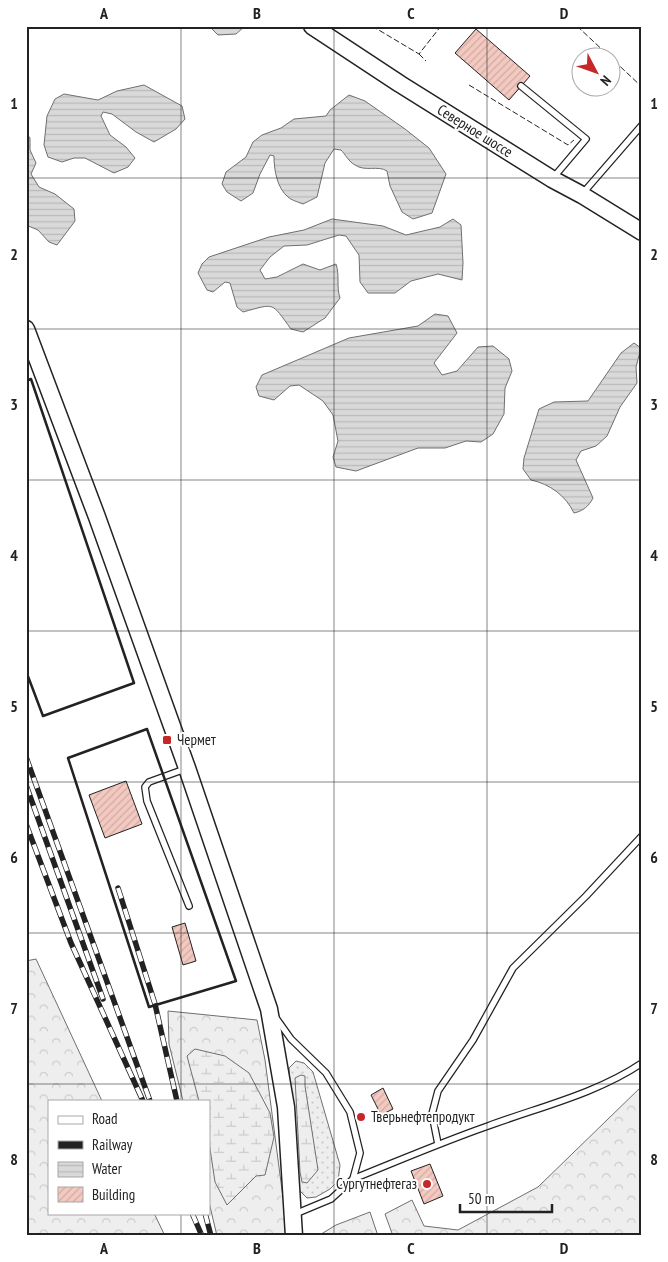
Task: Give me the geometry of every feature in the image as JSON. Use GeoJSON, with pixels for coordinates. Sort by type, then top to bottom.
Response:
{"type":"FeatureCollection","features":[{"type":"Feature","properties":{"kind":"street","name":"Северное шоссе"},"geometry":{"type":"LineString","coordinates":[[312,26],[400,84],[552,179],[642,232]]}},
{"type":"Feature","properties":{"kind":"street"},"geometry":{"type":"LineString","coordinates":[[26,329],[97,518],[187,768],[269,1009],[286,1107],[294,1236]]}},
{"type":"Feature","properties":{"kind":"lane"},"geometry":{"type":"LineString","coordinates":[[521,86],[586,140],[552,179]]}},
{"type":"Feature","properties":{"kind":"lane"},"geometry":{"type":"LineString","coordinates":[[582,195],[642,125]]}},
{"type":"Feature","properties":{"kind":"lane"},"geometry":{"type":"LineString","coordinates":[[187,768],[149,782],[144,787],[147,801],[190,906]]}},
{"type":"Feature","properties":{"kind":"lane"},"geometry":{"type":"LineString","coordinates":[[438,1144],[432,1114],[438,1091],[473,1040],[513,968],[586,896],[642,836]]}},
{"type":"Feature","properties":{"kind":"lane"},"geometry":{"type":"LineString","coordinates":[[269,1009],[291,1039],[326,1073],[350,1112],[360,1153],[353,1179]]}},
{"type":"Feature","properties":{"kind":"lane"},"geometry":{"type":"LineString","coordinates":[[293,1214],[331,1199],[353,1179],[438,1144],[597,1088],[642,1063]]}},
{"type":"Feature","properties":{"kind":"green space"},"geometry":{"type":"Polygon","coordinates":[[[36,959],[102,1100],[48,1100],[48,1214],[154,1214],[165,1236],[26,1236],[26,961],[36,959]]]}},
{"type":"Feature","properties":{"kind":"green space"},"geometry":{"type":"Polygon","coordinates":[[[168,1011],[257,1020],[265,1060],[288,1236],[217,1236],[210,1206],[210,1100],[183,1100],[169,1044],[168,1011]]]}},
{"type":"Feature","properties":{"kind":"green space"},"geometry":{"type":"Polygon","coordinates":[[[195,1049],[225,1056],[249,1073],[270,1113],[274,1137],[265,1175],[256,1176],[227,1205],[215,1182],[210,1149],[210,1100],[199,1100],[187,1056],[195,1049]]]}},
{"type":"Feature","properties":{"kind":"green space"},"geometry":{"type":"Polygon","coordinates":[[[296,1061],[304,1063],[313,1072],[340,1165],[338,1181],[330,1189],[316,1197],[307,1198],[299,1190],[289,1068],[296,1061]]]}},
{"type":"Feature","properties":{"kind":"green space"},"geometry":{"type":"Polygon","coordinates":[[[301,1075],[305,1076],[318,1170],[307,1183],[302,1182],[300,1172],[295,1078],[301,1075]]]}},
{"type":"Feature","properties":{"kind":"green space"},"geometry":{"type":"Polygon","coordinates":[[[642,1086],[642,1236],[393,1236],[385,1214],[412,1200],[424,1226],[458,1230],[538,1187],[642,1086]]]}},
{"type":"Feature","properties":{"kind":"green space"},"geometry":{"type":"Polygon","coordinates":[[[370,1212],[378,1236],[318,1236],[336,1225],[370,1212]]]}},
{"type":"Feature","properties":{"kind":"water"},"geometry":{"type":"Polygon","coordinates":[[[209,26],[245,26],[236,34],[218,35],[209,26]]]}},
{"type":"Feature","properties":{"kind":"water"},"geometry":{"type":"Polygon","coordinates":[[[144,85],[182,106],[185,119],[176,129],[154,142],[136,132],[112,114],[103,112],[101,116],[110,135],[126,147],[135,158],[128,167],[114,173],[85,158],[74,158],[62,162],[48,157],[44,145],[47,116],[55,99],[64,94],[98,100],[117,91],[144,85]]]}},
{"type":"Feature","properties":{"kind":"water"},"geometry":{"type":"Polygon","coordinates":[[[349,95],[365,101],[429,148],[446,174],[432,213],[413,219],[402,212],[390,186],[387,171],[359,167],[353,164],[341,150],[334,149],[325,163],[317,197],[303,204],[289,198],[281,189],[276,173],[274,156],[270,155],[253,193],[241,201],[227,192],[222,184],[226,172],[246,157],[253,142],[262,135],[281,128],[294,119],[326,116],[330,110],[349,95]]]}},
{"type":"Feature","properties":{"kind":"water"},"geometry":{"type":"Polygon","coordinates":[[[26,133],[30,138],[30,150],[36,163],[31,174],[39,187],[55,194],[74,209],[75,221],[57,245],[49,242],[38,230],[26,225],[26,133]]]}},
{"type":"Feature","properties":{"kind":"water"},"geometry":{"type":"Polygon","coordinates":[[[332,219],[383,226],[406,235],[440,227],[453,219],[461,225],[462,280],[438,274],[411,281],[395,293],[368,293],[360,282],[359,255],[346,236],[339,235],[307,245],[284,246],[270,257],[260,270],[265,279],[277,277],[303,264],[320,270],[336,264],[337,268],[340,298],[325,318],[303,332],[291,329],[276,309],[272,307],[267,306],[243,312],[237,307],[230,283],[225,282],[213,292],[207,290],[198,273],[202,264],[209,257],[269,237],[304,230],[332,219]]]}},
{"type":"Feature","properties":{"kind":"water"},"geometry":{"type":"Polygon","coordinates":[[[435,314],[448,316],[457,333],[434,363],[442,375],[457,371],[478,347],[493,346],[509,359],[512,371],[505,388],[504,414],[493,434],[481,442],[466,441],[445,448],[418,448],[356,471],[336,467],[333,457],[338,441],[333,415],[323,401],[299,385],[290,386],[274,400],[259,396],[256,387],[262,375],[349,338],[418,326],[435,314]]]}},
{"type":"Feature","properties":{"kind":"water"},"geometry":{"type":"Polygon","coordinates":[[[634,343],[641,348],[636,367],[637,383],[620,407],[607,436],[596,446],[581,451],[576,460],[593,498],[585,508],[574,513],[562,496],[545,484],[531,480],[523,469],[524,458],[539,409],[554,402],[588,401],[621,353],[634,343]]]}},
{"type":"Feature","properties":{"kind":"building"},"geometry":{"type":"Polygon","coordinates":[[[476,29],[530,76],[509,100],[455,53],[476,29]]]}},
{"type":"Feature","properties":{"kind":"building"},"geometry":{"type":"Polygon","coordinates":[[[126,781],[142,824],[105,838],[89,795],[126,781]]]}},
{"type":"Feature","properties":{"kind":"building"},"geometry":{"type":"Polygon","coordinates":[[[185,923],[196,961],[183,965],[172,927],[185,923]]]}},
{"type":"Feature","properties":{"kind":"building"},"geometry":{"type":"Polygon","coordinates":[[[383,1088],[393,1109],[381,1115],[371,1095],[383,1088]]]}},
{"type":"Feature","properties":{"kind":"building","name":"Сургутнефтегаз"},"geometry":{"type":"Polygon","coordinates":[[[430,1164],[443,1196],[424,1204],[411,1171],[430,1164]]]}},
{"type":"Feature","properties":{"kind":"railway"},"geometry":{"type":"LineString","coordinates":[[26,757],[150,1100]]}},
{"type":"Feature","properties":{"kind":"railway"},"geometry":{"type":"LineString","coordinates":[[26,785],[103,999]]}},
{"type":"Feature","properties":{"kind":"railway"},"geometry":{"type":"LineString","coordinates":[[26,824],[71,943],[143,1100]]}},
{"type":"Feature","properties":{"kind":"railway"},"geometry":{"type":"LineString","coordinates":[[118,888],[155,1004],[177,1100]]}},
{"type":"Feature","properties":{"kind":"railway"},"geometry":{"type":"LineString","coordinates":[[192,1214],[202,1236]]}},
{"type":"Feature","properties":{"kind":"railway"},"geometry":{"type":"LineString","coordinates":[[205,1214],[211,1236]]}},
{"type":"Feature","properties":{"kind":"fence"},"geometry":{"type":"LineString","coordinates":[[372,26],[419,54],[441,26]]}},
{"type":"Feature","properties":{"kind":"fence"},"geometry":{"type":"LineString","coordinates":[[577,26],[642,87]]}},
{"type":"Feature","properties":{"kind":"fence"},"geometry":{"type":"LineString","coordinates":[[419,54],[426,61]]}},
{"type":"Feature","properties":{"kind":"fence"},"geometry":{"type":"LineString","coordinates":[[469,85],[568,145],[574,140]]}},
{"type":"Feature","properties":{"kind":"wall"},"geometry":{"type":"LineString","coordinates":[[26,381],[31,379],[134,683],[43,716],[26,671]]}},
{"type":"Feature","properties":{"kind":"wall"},"geometry":{"type":"LineString","coordinates":[[147,729],[236,981],[149,1007],[68,758],[147,729]]}},
{"type":"Feature","properties":{"kind":"place","name":"Чермет"},"geometry":{"type":"Point","coordinates":[167,740]}},
{"type":"Feature","properties":{"kind":"place","name":"Тверьнефтепродукт"},"geometry":{"type":"Point","coordinates":[361,1117]}},
{"type":"Feature","properties":{"kind":"place","name":"Сургутнефтегаз"},"geometry":{"type":"Point","coordinates":[427,1184]}}]}
